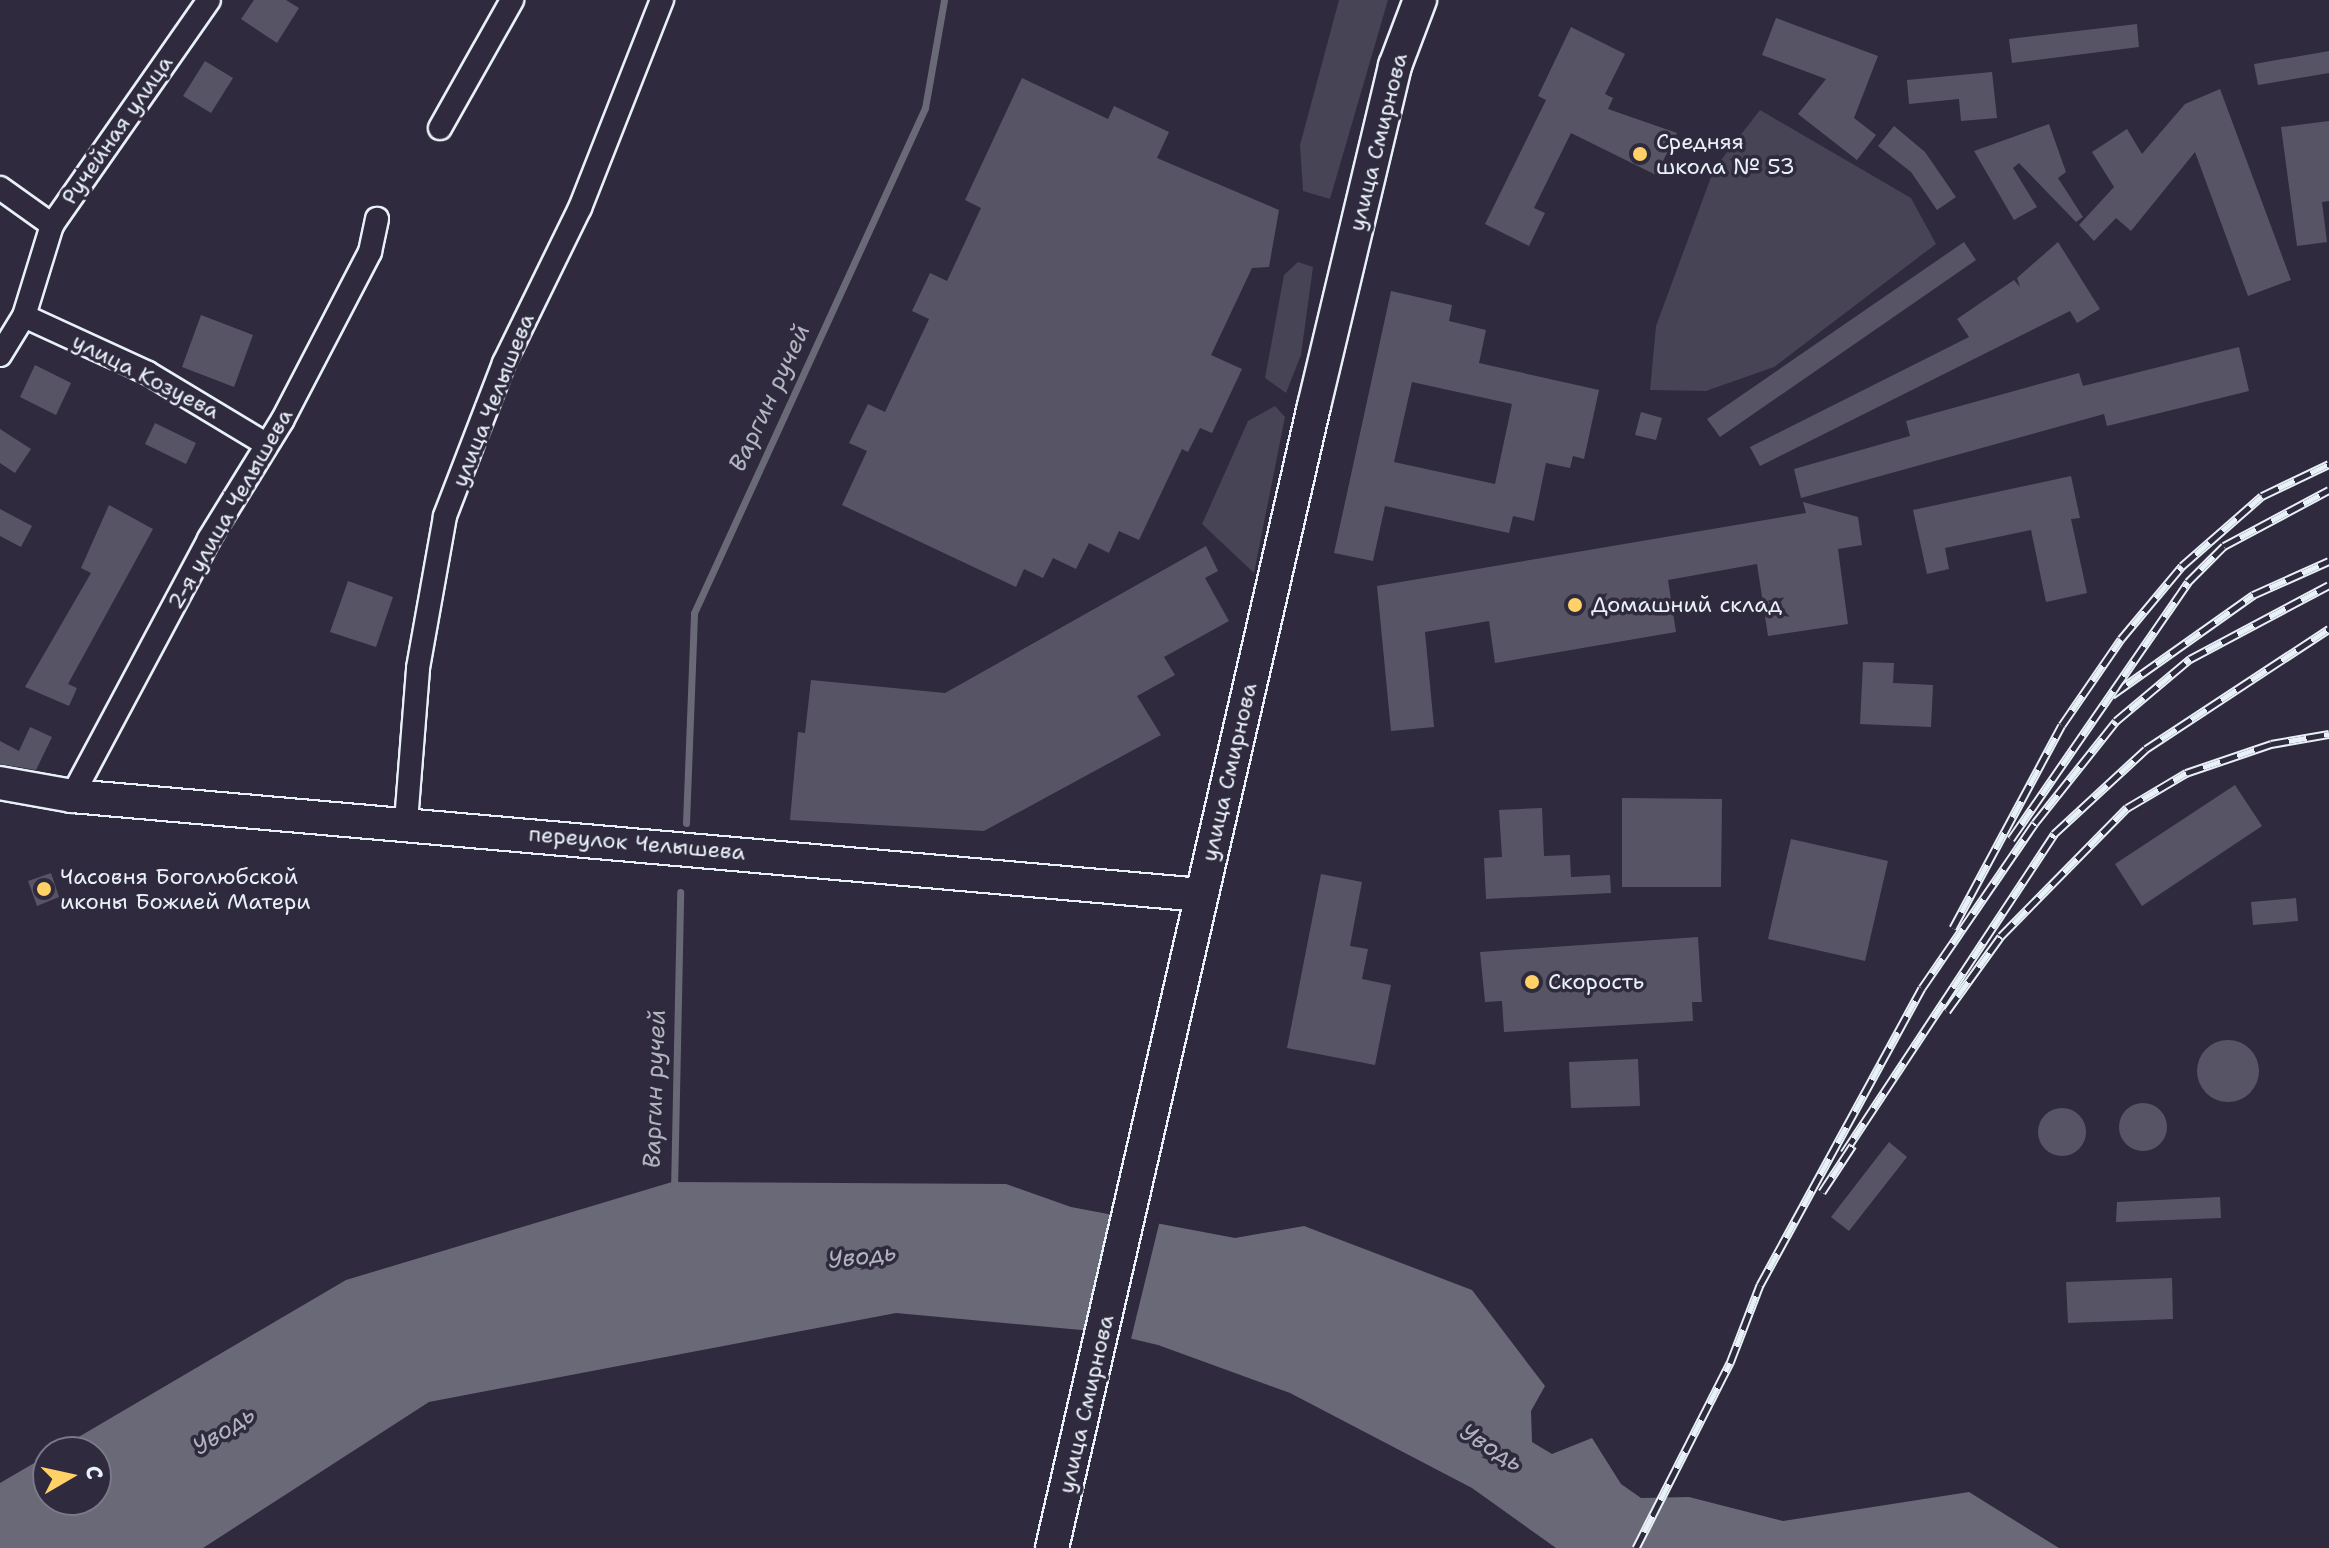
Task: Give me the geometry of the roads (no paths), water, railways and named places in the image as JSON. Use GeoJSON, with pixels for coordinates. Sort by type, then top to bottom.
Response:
{"type":"FeatureCollection","features":[{"type":"Feature","properties":{"kind":"main road","name":"улица Смирнова"},"geometry":{"type":"LineString","coordinates":[[1052,1548],[1395,66],[1420,0]]}},
{"type":"Feature","properties":{"kind":"main road","name":"переулок Челышева"},"geometry":{"type":"LineString","coordinates":[[0,783],[72,796],[406,822],[1202,895]]}},
{"type":"Feature","properties":{"kind":"street","name":"Ручейная улица"},"geometry":{"type":"LineString","coordinates":[[0,355],[24,316],[52,225],[209,0]]}},
{"type":"Feature","properties":{"kind":"street"},"geometry":{"type":"LineString","coordinates":[[440,128],[512,0]]}},
{"type":"Feature","properties":{"kind":"street","name":"улица Челышева"},"geometry":{"type":"LineString","coordinates":[[406,822],[418,668],[445,516],[504,363],[580,208],[662,0]]}},
{"type":"Feature","properties":{"kind":"street"},"geometry":{"type":"LineString","coordinates":[[0,188],[52,225]]}},
{"type":"Feature","properties":{"kind":"street","name":"2-я улица Челышева"},"geometry":{"type":"LineString","coordinates":[[72,796],[370,252],[377,219]]}},
{"type":"Feature","properties":{"kind":"street","name":"улица Козуева"},"geometry":{"type":"LineString","coordinates":[[24,316],[148,373],[264,443]]}},
{"type":"Feature","properties":{"kind":"water","name":"Уводь"},"geometry":{"type":"Polygon","coordinates":[[[672,1182],[1006,1184],[1071,1207],[1235,1238],[1304,1226],[1472,1290],[1545,1386],[1531,1411],[1532,1442],[1552,1454],[1592,1438],[1621,1484],[1641,1498],[1689,1497],[1783,1521],[1969,1492],[2059,1548],[1556,1548],[1472,1488],[1290,1393],[1158,1345],[1103,1332],[896,1313],[429,1402],[203,1548],[0,1548],[0,1483],[32,1464],[32,1516],[112,1516],[112,1436],[80,1436],[346,1280],[672,1182]]]}},
{"type":"Feature","properties":{"kind":"waterway","name":"Варгин ручей"},"geometry":{"type":"LineString","coordinates":[[686,823],[694,613],[925,108],[944,0]]}},
{"type":"Feature","properties":{"kind":"waterway","name":"Варгин ручей"},"geometry":{"type":"LineString","coordinates":[[674,1190],[680,892]]}},
{"type":"Feature","properties":{"kind":"railway"},"geometry":{"type":"LineString","coordinates":[[1953,928],[2062,725],[2121,639],[2182,566],[2262,496],[2329,464]]}},
{"type":"Feature","properties":{"kind":"railway"},"geometry":{"type":"LineString","coordinates":[[2011,839],[2188,582],[2224,546],[2329,490]]}},
{"type":"Feature","properties":{"kind":"railway"},"geometry":{"type":"LineString","coordinates":[[2112,695],[2253,595],[2329,561]]}},
{"type":"Feature","properties":{"kind":"railway"},"geometry":{"type":"LineString","coordinates":[[1636,1548],[1730,1363],[1760,1285],[1922,988],[2035,823],[2116,721],[2190,659],[2329,585]]}},
{"type":"Feature","properties":{"kind":"railway"},"geometry":{"type":"LineString","coordinates":[[1844,1153],[2054,834],[2146,749],[2329,629]]}},
{"type":"Feature","properties":{"kind":"railway"},"geometry":{"type":"LineString","coordinates":[[1947,1011],[2001,936],[2127,808],[2186,773],[2271,744],[2329,734]]}},
{"type":"Feature","properties":{"kind":"railway"},"geometry":{"type":"LineString","coordinates":[[1822,1192],[1853,1145]]}},
{"type":"Feature","properties":{"kind":"place","name":"Средняя школа № 53"},"geometry":{"type":"Point","coordinates":[1640,154]}},
{"type":"Feature","properties":{"kind":"place","name":"Домашний склад"},"geometry":{"type":"Point","coordinates":[1575,605]}},
{"type":"Feature","properties":{"kind":"place","name":"Часовня Боголюбской иконы Божией Матери"},"geometry":{"type":"Point","coordinates":[44,889]}},
{"type":"Feature","properties":{"kind":"place","name":"Скорость"},"geometry":{"type":"Point","coordinates":[1532,982]}}]}
